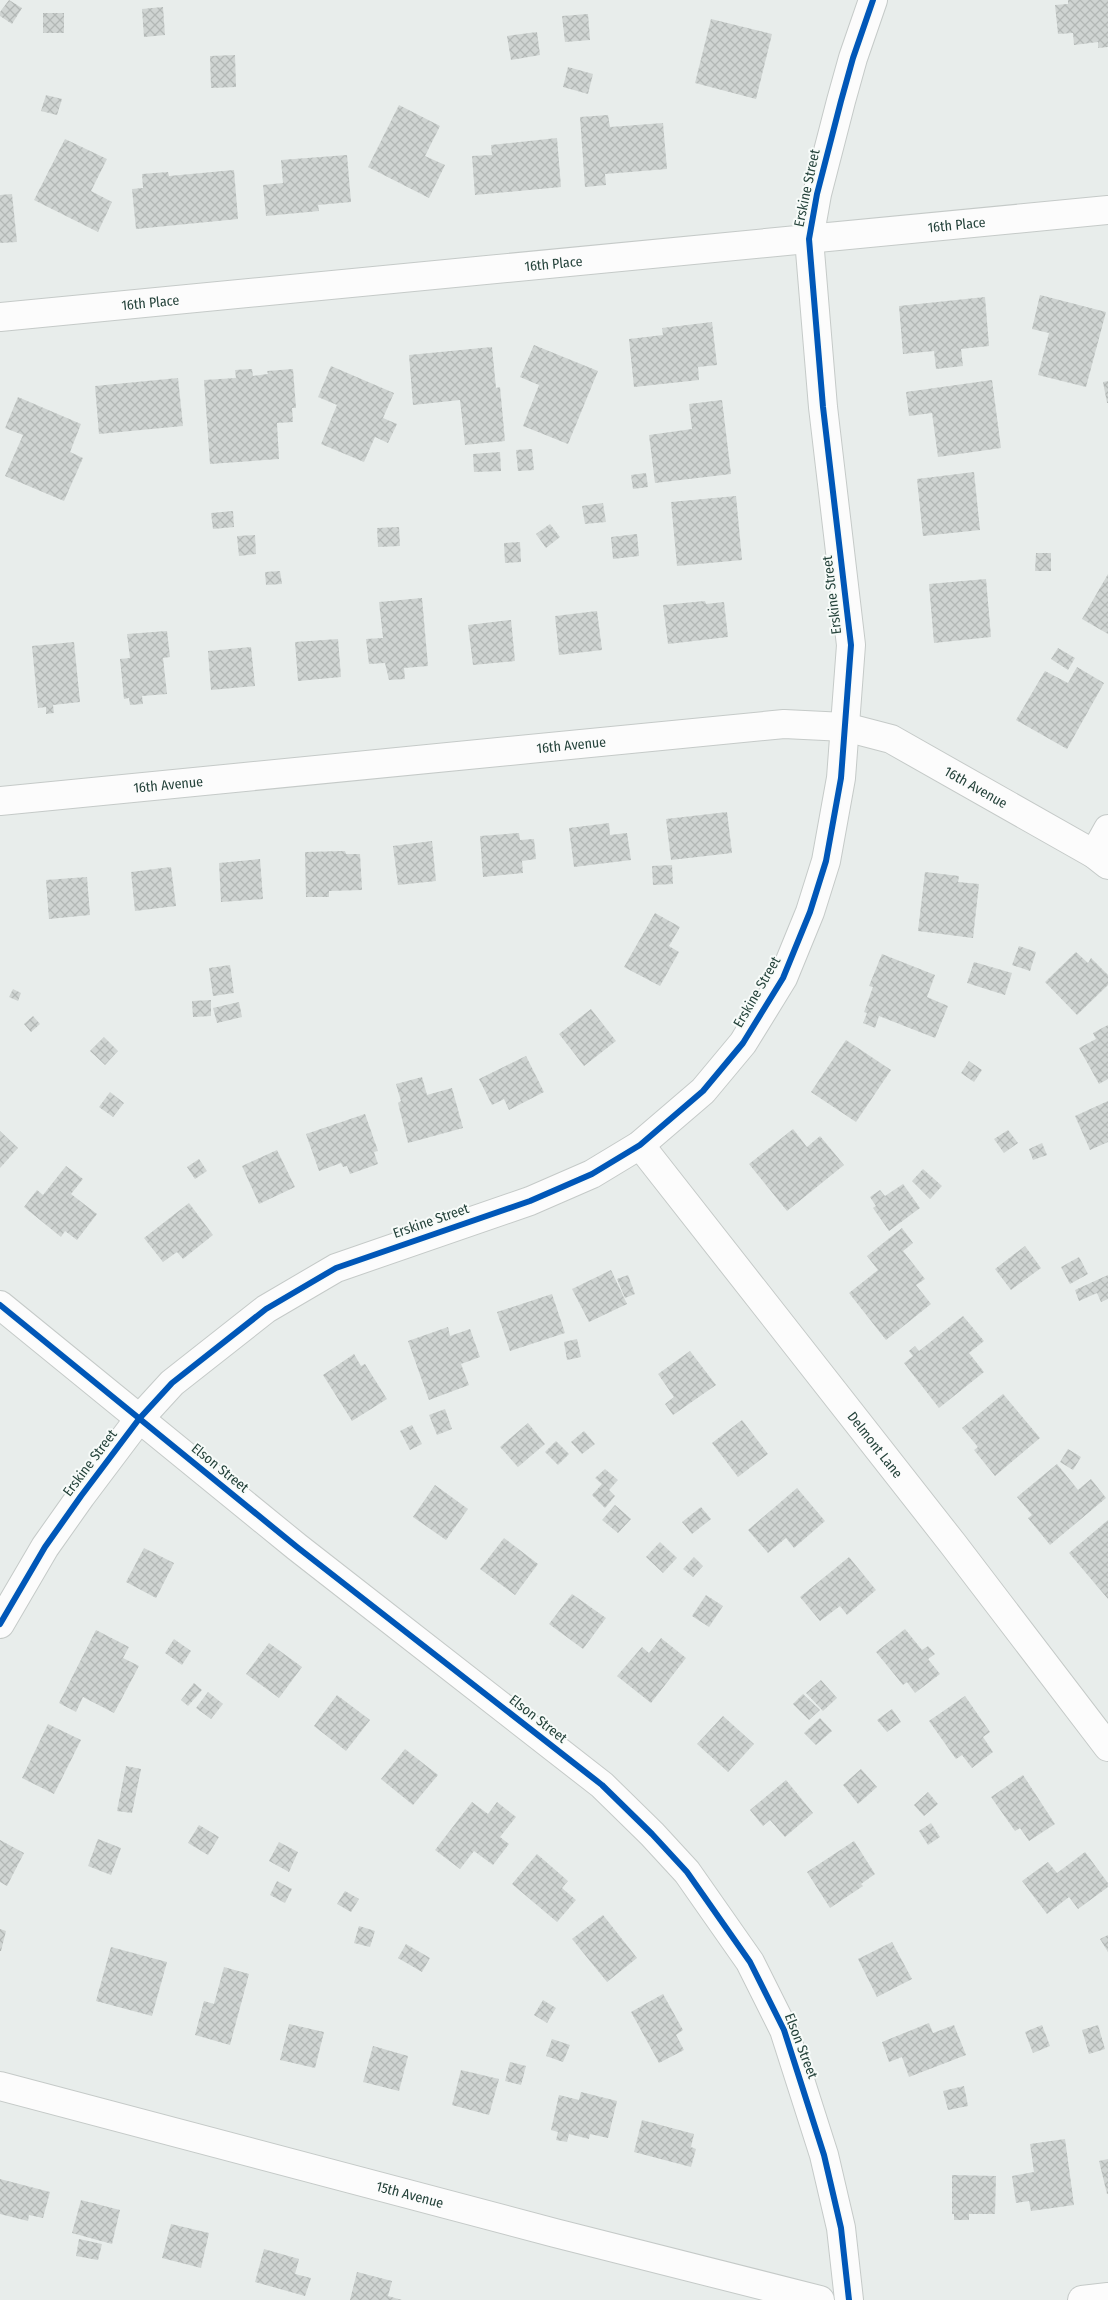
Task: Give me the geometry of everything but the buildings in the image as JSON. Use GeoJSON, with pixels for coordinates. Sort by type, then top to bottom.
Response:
{"type":"FeatureCollection","features":[{"type":"Feature","properties":{"kind":"street","name":"Erskine Street"},"geometry":{"type":"LineString","coordinates":[[0,1624],[45,1547],[139,1419],[172,1383],[266,1309],[336,1268],[530,1201],[592,1174],[640,1145],[703,1091],[743,1043],[783,978],[810,912],[826,861],[841,778],[850,646],[823,407],[810,238],[817,194],[841,101],[853,58],[873,0]]}},
{"type":"Feature","properties":{"kind":"street","name":"16th Place"},"geometry":{"type":"LineString","coordinates":[[0,317],[1108,210]]}},
{"type":"Feature","properties":{"kind":"street","name":"16th Avenue"},"geometry":{"type":"LineString","coordinates":[[0,801],[784,724],[845,728],[891,739],[1101,860]]}},
{"type":"Feature","properties":{"kind":"street"},"geometry":{"type":"LineString","coordinates":[[1101,860],[1108,829]]}},
{"type":"Feature","properties":{"kind":"street","name":"Delmont Lane"},"geometry":{"type":"LineString","coordinates":[[640,1145],[953,1544],[1108,1747]]}},
{"type":"Feature","properties":{"kind":"street","name":"Elson Street"},"geometry":{"type":"LineString","coordinates":[[0,1306],[297,1547],[602,1785],[652,1834],[687,1872],[750,1962],[784,2030],[824,2155],[841,2228],[849,2300]]}},
{"type":"Feature","properties":{"kind":"street","name":"15th Avenue"},"geometry":{"type":"LineString","coordinates":[[0,2086],[820,2300]]}},
{"type":"Feature","properties":{"kind":"street"},"geometry":{"type":"LineString","coordinates":[[1082,2300],[1108,2297]]}},
{"type":"Feature","properties":{"kind":"cycle path"},"geometry":{"type":"LineString","coordinates":[[0,1624],[45,1547],[81,1496],[139,1419],[172,1383],[266,1309],[336,1268],[530,1201],[592,1174],[640,1145],[703,1091],[743,1043],[783,978],[810,912],[826,861],[841,778],[851,645],[823,407],[809,239],[817,194],[841,101],[853,58],[873,0]]}},
{"type":"Feature","properties":{"kind":"cycle path"},"geometry":{"type":"LineString","coordinates":[[0,1305],[297,1547],[602,1785],[652,1834],[687,1872],[750,1962],[784,2030],[824,2155],[841,2228],[849,2300]]}}]}
